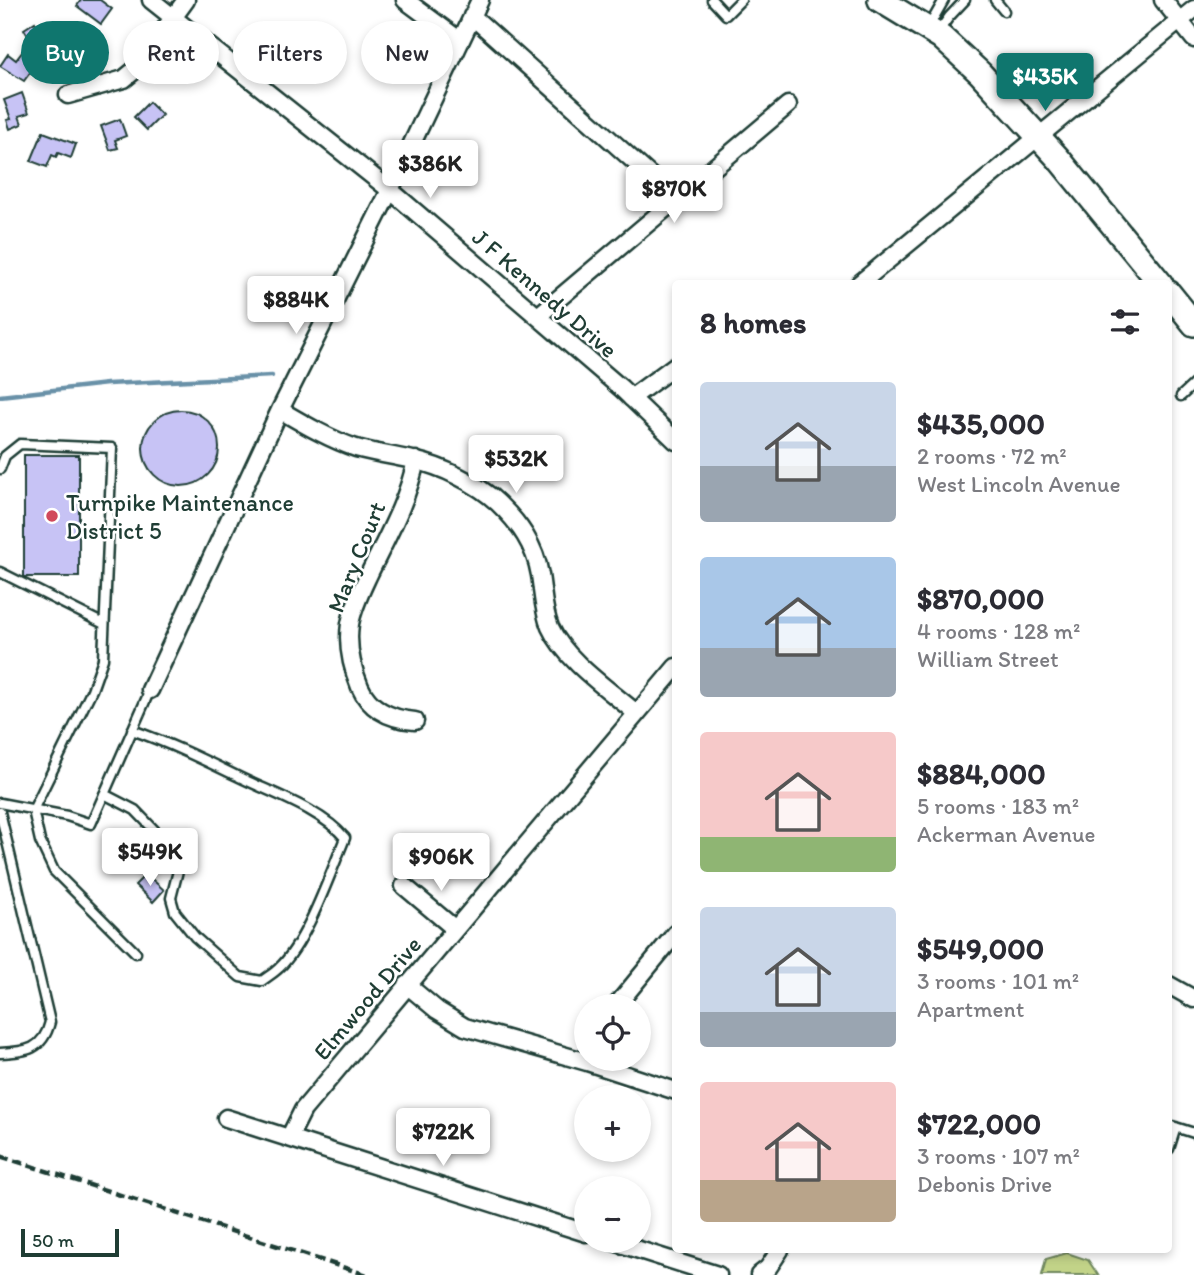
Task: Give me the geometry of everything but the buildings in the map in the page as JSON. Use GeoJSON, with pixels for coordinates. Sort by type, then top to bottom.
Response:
{"type":"FeatureCollection","features":[{"type":"Feature","properties":{"kind":"street","name":"J F Kennedy Drive"},"geometry":{"type":"LineString","coordinates":[[151,0],[390,190],[538,316],[672,437]]}},
{"type":"Feature","properties":{"kind":"street"},"geometry":{"type":"LineString","coordinates":[[68,95],[124,79],[135,70],[186,0]]}},
{"type":"Feature","properties":{"kind":"street"},"geometry":{"type":"LineString","coordinates":[[405,0],[459,40]]}},
{"type":"Feature","properties":{"kind":"street"},"geometry":{"type":"LineString","coordinates":[[150,690],[280,411],[390,190],[480,0]]}},
{"type":"Feature","properties":{"kind":"street"},"geometry":{"type":"LineString","coordinates":[[880,0],[933,31],[980,74],[1039,138],[1158,280]]}},
{"type":"Feature","properties":{"kind":"street"},"geometry":{"type":"LineString","coordinates":[[1163,0],[1194,38]]}},
{"type":"Feature","properties":{"kind":"street"},"geometry":{"type":"LineString","coordinates":[[864,280],[1194,9]]}},
{"type":"Feature","properties":{"kind":"street"},"geometry":{"type":"LineString","coordinates":[[472,16],[654,179],[674,201]]}},
{"type":"Feature","properties":{"kind":"street"},"geometry":{"type":"LineString","coordinates":[[538,316],[788,105]]}},
{"type":"Feature","properties":{"kind":"street"},"geometry":{"type":"LineString","coordinates":[[1172,297],[1194,324]]}},
{"type":"Feature","properties":{"kind":"street"},"geometry":{"type":"LineString","coordinates":[[631,398],[672,368]]}},
{"type":"Feature","properties":{"kind":"street"},"geometry":{"type":"LineString","coordinates":[[280,411],[334,440],[380,454],[416,460],[443,470],[495,501],[514,520],[534,551],[543,606],[560,645],[636,713]]}},
{"type":"Feature","properties":{"kind":"street","name":"Mary Court"},"geometry":{"type":"LineString","coordinates":[[415,722],[396,720],[380,712],[364,695],[355,676],[350,652],[350,624],[359,595],[411,485],[416,460]]}},
{"type":"Feature","properties":{"kind":"street","name":"Elmwood Drive"},"geometry":{"type":"LineString","coordinates":[[289,1138],[303,1110],[672,672]]}},
{"type":"Feature","properties":{"kind":"street"},"geometry":{"type":"LineString","coordinates":[[404,886],[455,929]]}},
{"type":"Feature","properties":{"kind":"street"},"geometry":{"type":"LineString","coordinates":[[627,994],[672,938]]}},
{"type":"Feature","properties":{"kind":"street"},"geometry":{"type":"LineString","coordinates":[[407,985],[437,1010],[465,1027],[574,1056]]}},
{"type":"Feature","properties":{"kind":"street"},"geometry":{"type":"LineString","coordinates":[[1172,987],[1194,999]]}},
{"type":"Feature","properties":{"kind":"street"},"geometry":{"type":"LineString","coordinates":[[619,1071],[672,1090]]}},
{"type":"Feature","properties":{"kind":"street"},"geometry":{"type":"LineString","coordinates":[[226,1118],[574,1229]]}},
{"type":"Feature","properties":{"kind":"street"},"geometry":{"type":"LineString","coordinates":[[649,1253],[718,1275]]}},
{"type":"Feature","properties":{"kind":"street"},"geometry":{"type":"LineString","coordinates":[[759,1275],[768,1268],[778,1253]]}},
{"type":"Feature","properties":{"kind":"lane"},"geometry":{"type":"LineString","coordinates":[[712,0],[726,15],[741,0]]}},
{"type":"Feature","properties":{"kind":"lane"},"geometry":{"type":"LineString","coordinates":[[933,31],[944,0]]}},
{"type":"Feature","properties":{"kind":"lane"},"geometry":{"type":"LineString","coordinates":[[933,31],[965,0]]}},
{"type":"Feature","properties":{"kind":"lane"},"geometry":{"type":"LineString","coordinates":[[995,0],[1004,11]]}},
{"type":"Feature","properties":{"kind":"lane"},"geometry":{"type":"LineString","coordinates":[[1181,396],[1194,384]]}},
{"type":"Feature","properties":{"kind":"lane"},"geometry":{"type":"LineString","coordinates":[[0,469],[5,456],[20,444],[112,448],[103,659],[92,690],[33,810],[40,841],[54,871],[136,953]]}},
{"type":"Feature","properties":{"kind":"lane"},"geometry":{"type":"LineString","coordinates":[[0,572],[104,624]]}},
{"type":"Feature","properties":{"kind":"lane"},"geometry":{"type":"LineString","coordinates":[[0,803],[67,816],[91,824],[150,690]]}},
{"type":"Feature","properties":{"kind":"lane"},"geometry":{"type":"LineString","coordinates":[[104,794],[135,810],[164,840],[180,863],[171,898],[175,912],[195,937],[240,977],[262,981],[280,967],[297,943],[317,905],[345,838],[335,825],[269,791],[172,744],[132,730]]}},
{"type":"Feature","properties":{"kind":"lane"},"geometry":{"type":"LineString","coordinates":[[0,812],[50,1022],[41,1042],[30,1049],[3,1053]]}},
{"type":"Feature","properties":{"kind":"lane"},"geometry":{"type":"LineString","coordinates":[[1172,1126],[1194,1133]]}},
{"type":"Feature","properties":{"kind":"green space"},"geometry":{"type":"Polygon","coordinates":[[[1067,1253],[1088,1260],[1098,1275],[1042,1275],[1046,1259],[1067,1253]]]}},
{"type":"Feature","properties":{"kind":"waterway"},"geometry":{"type":"LineString","coordinates":[[0,396],[107,384],[272,376]]}},
{"type":"Feature","properties":{"kind":"railway"},"geometry":{"type":"LineString","coordinates":[[0,1156],[367,1275]]}},
{"type":"Feature","properties":{"kind":"place","name":"Turnpike Maintenance District 5"},"geometry":{"type":"Point","coordinates":[52,516]}}]}
